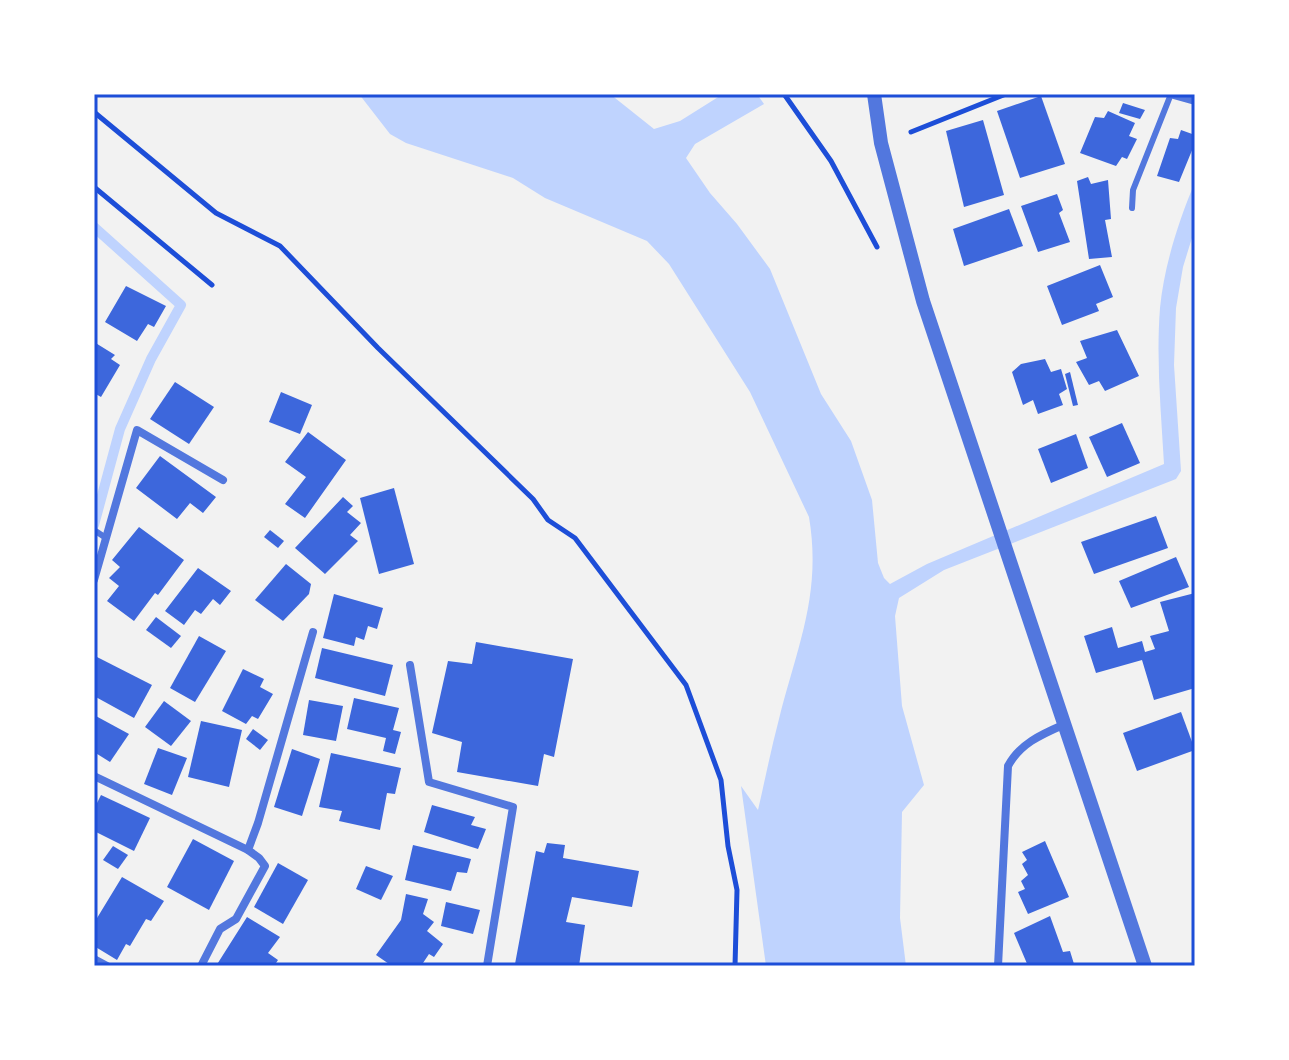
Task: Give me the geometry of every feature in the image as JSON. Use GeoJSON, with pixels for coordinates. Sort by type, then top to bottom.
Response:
{"type":"FeatureCollection","features":[{"type":"Feature","properties":{"kind":"street"},"geometry":{"type":"LineString","coordinates":[[874,94],[881,143],[923,301],[1145,966]]}},
{"type":"Feature","properties":{"kind":"street"},"geometry":{"type":"LineString","coordinates":[[1171,94],[1195,101]]}},
{"type":"Feature","properties":{"kind":"street"},"geometry":{"type":"LineString","coordinates":[[94,580],[137,430],[223,480]]}},
{"type":"Feature","properties":{"kind":"street"},"geometry":{"type":"LineString","coordinates":[[248,850],[313,632]]}},
{"type":"Feature","properties":{"kind":"street"},"geometry":{"type":"LineString","coordinates":[[410,665],[429,782],[513,807],[487,966]]}},
{"type":"Feature","properties":{"kind":"street"},"geometry":{"type":"LineString","coordinates":[[998,966],[1008,766],[1016,752],[1037,735],[1063,725]]}},
{"type":"Feature","properties":{"kind":"street"},"geometry":{"type":"LineString","coordinates":[[94,776],[248,850],[265,866],[236,919],[220,929],[201,966]]}},
{"type":"Feature","properties":{"kind":"street"},"geometry":{"type":"LineString","coordinates":[[94,959],[107,966]]}},
{"type":"Feature","properties":{"kind":"lane"},"geometry":{"type":"LineString","coordinates":[[1132,208],[1133,190],[1171,94]]}},
{"type":"Feature","properties":{"kind":"lane"},"geometry":{"type":"LineString","coordinates":[[94,530],[105,537]]}},
{"type":"Feature","properties":{"kind":"path"},"geometry":{"type":"LineString","coordinates":[[784,94],[831,161],[877,247]]}},
{"type":"Feature","properties":{"kind":"path"},"geometry":{"type":"LineString","coordinates":[[911,132],[1006,94]]}},
{"type":"Feature","properties":{"kind":"path"},"geometry":{"type":"LineString","coordinates":[[94,112],[216,213],[280,246],[378,348],[533,499],[548,520],[575,538],[686,685],[721,780],[728,846],[737,890],[735,966]]}},
{"type":"Feature","properties":{"kind":"path"},"geometry":{"type":"LineString","coordinates":[[94,187],[212,285]]}},
{"type":"Feature","properties":{"kind":"water"},"geometry":{"type":"Polygon","coordinates":[[[359,94],[610,94],[654,129],[680,121],[723,94],[757,94],[764,104],[695,144],[686,158],[770,269],[821,394],[851,441],[872,500],[878,563],[890,584],[927,564],[1164,464],[1159,366],[1160,308],[1173,244],[1195,182],[1195,228],[1183,267],[1176,308],[1174,365],[1181,471],[1176,479],[944,570],[899,598],[895,616],[902,706],[924,785],[902,812],[900,918],[906,966],[766,966],[741,786],[758,810],[806,620],[812,545],[809,517],[750,392],[669,264],[647,241],[545,198],[513,178],[406,143],[390,134],[359,94]]]}},
{"type":"Feature","properties":{"kind":"building"},"geometry":{"type":"Polygon","coordinates":[[[1041,96],[1065,164],[1020,178],[997,111],[1041,96]]]}},
{"type":"Feature","properties":{"kind":"building"},"geometry":{"type":"Polygon","coordinates":[[[1123,103],[1145,110],[1140,119],[1119,113],[1123,103]]]}},
{"type":"Feature","properties":{"kind":"building"},"geometry":{"type":"Polygon","coordinates":[[[1108,111],[1135,123],[1129,136],[1137,139],[1127,159],[1122,157],[1116,166],[1080,153],[1095,117],[1104,118],[1108,111]]]}},
{"type":"Feature","properties":{"kind":"building"},"geometry":{"type":"Polygon","coordinates":[[[983,120],[1004,195],[964,207],[946,131],[983,120]]]}},
{"type":"Feature","properties":{"kind":"building"},"geometry":{"type":"Polygon","coordinates":[[[1181,130],[1195,135],[1195,143],[1179,182],[1157,176],[1170,138],[1178,139],[1181,130]]]}},
{"type":"Feature","properties":{"kind":"building"},"geometry":{"type":"Polygon","coordinates":[[[1088,177],[1091,184],[1108,180],[1111,219],[1105,220],[1112,257],[1089,259],[1077,181],[1088,177]]]}},
{"type":"Feature","properties":{"kind":"building"},"geometry":{"type":"Polygon","coordinates":[[[1057,194],[1063,210],[1059,213],[1070,242],[1038,252],[1021,206],[1057,194]]]}},
{"type":"Feature","properties":{"kind":"building"},"geometry":{"type":"Polygon","coordinates":[[[1009,209],[1023,246],[964,266],[953,229],[1009,209]]]}},
{"type":"Feature","properties":{"kind":"building"},"geometry":{"type":"Polygon","coordinates":[[[1100,265],[1113,297],[1096,304],[1099,311],[1062,325],[1047,286],[1100,265]]]}},
{"type":"Feature","properties":{"kind":"building"},"geometry":{"type":"Polygon","coordinates":[[[126,286],[166,306],[154,327],[148,324],[137,341],[105,322],[126,286]]]}},
{"type":"Feature","properties":{"kind":"building"},"geometry":{"type":"Polygon","coordinates":[[[1117,330],[1139,376],[1105,391],[1099,381],[1089,385],[1076,362],[1087,358],[1080,341],[1117,330]]]}},
{"type":"Feature","properties":{"kind":"building"},"geometry":{"type":"Polygon","coordinates":[[[94,342],[115,355],[111,359],[120,365],[101,397],[94,393],[94,342]]]}},
{"type":"Feature","properties":{"kind":"building"},"geometry":{"type":"Polygon","coordinates":[[[1045,359],[1051,372],[1061,369],[1067,389],[1059,394],[1063,405],[1038,414],[1033,400],[1023,405],[1012,372],[1021,364],[1045,359]]]}},
{"type":"Feature","properties":{"kind":"building"},"geometry":{"type":"Polygon","coordinates":[[[1070,372],[1078,405],[1073,406],[1065,374],[1070,372]]]}},
{"type":"Feature","properties":{"kind":"building"},"geometry":{"type":"Polygon","coordinates":[[[175,382],[214,407],[189,444],[150,419],[175,382]]]}},
{"type":"Feature","properties":{"kind":"building"},"geometry":{"type":"Polygon","coordinates":[[[281,392],[312,405],[300,434],[269,422],[281,392]]]}},
{"type":"Feature","properties":{"kind":"building"},"geometry":{"type":"Polygon","coordinates":[[[1122,423],[1140,463],[1107,477],[1089,437],[1122,423]]]}},
{"type":"Feature","properties":{"kind":"building"},"geometry":{"type":"Polygon","coordinates":[[[308,432],[346,460],[305,518],[285,504],[306,477],[285,462],[308,432]]]}},
{"type":"Feature","properties":{"kind":"building"},"geometry":{"type":"Polygon","coordinates":[[[1076,434],[1088,468],[1051,483],[1038,449],[1076,434]]]}},
{"type":"Feature","properties":{"kind":"building"},"geometry":{"type":"Polygon","coordinates":[[[160,456],[216,497],[203,513],[190,503],[177,519],[136,488],[160,456]]]}},
{"type":"Feature","properties":{"kind":"building"},"geometry":{"type":"Polygon","coordinates":[[[394,488],[414,564],[379,574],[360,498],[394,488]]]}},
{"type":"Feature","properties":{"kind":"building"},"geometry":{"type":"Polygon","coordinates":[[[343,497],[353,506],[347,512],[361,523],[350,535],[358,541],[325,574],[295,548],[343,497]]]}},
{"type":"Feature","properties":{"kind":"building"},"geometry":{"type":"Polygon","coordinates":[[[1156,516],[1168,548],[1094,574],[1081,542],[1156,516]]]}},
{"type":"Feature","properties":{"kind":"building"},"geometry":{"type":"Polygon","coordinates":[[[139,527],[184,560],[134,621],[107,601],[119,586],[109,578],[120,567],[112,560],[139,527]]]}},
{"type":"Feature","properties":{"kind":"building"},"geometry":{"type":"Polygon","coordinates":[[[270,530],[284,541],[278,548],[264,537],[270,530]]]}},
{"type":"Feature","properties":{"kind":"building"},"geometry":{"type":"Polygon","coordinates":[[[1176,557],[1189,587],[1131,608],[1119,581],[1176,557]]]}},
{"type":"Feature","properties":{"kind":"building"},"geometry":{"type":"Polygon","coordinates":[[[286,564],[311,584],[309,594],[283,621],[255,600],[286,564]]]}},
{"type":"Feature","properties":{"kind":"building"},"geometry":{"type":"Polygon","coordinates":[[[198,568],[231,591],[220,605],[213,599],[201,614],[195,610],[184,625],[165,611],[198,568]]]}},
{"type":"Feature","properties":{"kind":"building"},"geometry":{"type":"Polygon","coordinates":[[[1195,593],[1195,688],[1154,700],[1142,660],[1096,673],[1084,636],[1112,627],[1118,648],[1142,641],[1145,652],[1155,649],[1150,636],[1169,631],[1160,602],[1195,593]]]}},
{"type":"Feature","properties":{"kind":"building"},"geometry":{"type":"Polygon","coordinates":[[[334,594],[383,608],[377,629],[368,626],[364,640],[356,637],[354,646],[323,638],[334,594]]]}},
{"type":"Feature","properties":{"kind":"building"},"geometry":{"type":"Polygon","coordinates":[[[156,617],[181,636],[171,648],[146,630],[156,617]]]}},
{"type":"Feature","properties":{"kind":"building"},"geometry":{"type":"Polygon","coordinates":[[[199,636],[226,651],[195,702],[170,688],[199,636]]]}},
{"type":"Feature","properties":{"kind":"building"},"geometry":{"type":"Polygon","coordinates":[[[476,642],[573,659],[554,757],[544,754],[538,786],[457,772],[462,742],[432,733],[448,661],[472,664],[476,642]]]}},
{"type":"Feature","properties":{"kind":"building"},"geometry":{"type":"Polygon","coordinates":[[[322,648],[393,665],[385,696],[315,678],[322,648]]]}},
{"type":"Feature","properties":{"kind":"building"},"geometry":{"type":"Polygon","coordinates":[[[97,657],[152,685],[134,718],[94,696],[94,663],[97,657]]]}},
{"type":"Feature","properties":{"kind":"building"},"geometry":{"type":"Polygon","coordinates":[[[243,669],[264,679],[260,687],[273,694],[258,719],[252,716],[246,724],[222,711],[243,669]]]}},
{"type":"Feature","properties":{"kind":"building"},"geometry":{"type":"Polygon","coordinates":[[[354,698],[399,708],[393,730],[401,732],[395,754],[383,751],[386,738],[347,729],[354,698]]]}},
{"type":"Feature","properties":{"kind":"building"},"geometry":{"type":"Polygon","coordinates":[[[309,700],[343,706],[336,741],[303,735],[309,700]]]}},
{"type":"Feature","properties":{"kind":"building"},"geometry":{"type":"Polygon","coordinates":[[[164,701],[191,721],[171,746],[145,727],[164,701]]]}},
{"type":"Feature","properties":{"kind":"building"},"geometry":{"type":"Polygon","coordinates":[[[1181,712],[1195,750],[1137,771],[1123,733],[1181,712]]]}},
{"type":"Feature","properties":{"kind":"building"},"geometry":{"type":"Polygon","coordinates":[[[94,715],[129,734],[110,762],[94,752],[94,715]]]}},
{"type":"Feature","properties":{"kind":"building"},"geometry":{"type":"Polygon","coordinates":[[[201,721],[242,730],[229,787],[188,777],[201,721]]]}},
{"type":"Feature","properties":{"kind":"building"},"geometry":{"type":"Polygon","coordinates":[[[253,729],[268,740],[260,750],[246,739],[253,729]]]}},
{"type":"Feature","properties":{"kind":"building"},"geometry":{"type":"Polygon","coordinates":[[[158,748],[187,758],[172,795],[144,784],[158,748]]]}},
{"type":"Feature","properties":{"kind":"building"},"geometry":{"type":"Polygon","coordinates":[[[292,749],[320,759],[302,816],[274,807],[292,749]]]}},
{"type":"Feature","properties":{"kind":"building"},"geometry":{"type":"Polygon","coordinates":[[[331,753],[401,768],[395,794],[387,793],[380,830],[339,821],[342,811],[319,807],[331,753]]]}},
{"type":"Feature","properties":{"kind":"building"},"geometry":{"type":"Polygon","coordinates":[[[101,795],[150,818],[134,851],[94,831],[94,809],[101,795]]]}},
{"type":"Feature","properties":{"kind":"building"},"geometry":{"type":"Polygon","coordinates":[[[432,805],[475,817],[471,825],[486,829],[478,849],[424,832],[432,805]]]}},
{"type":"Feature","properties":{"kind":"building"},"geometry":{"type":"Polygon","coordinates":[[[193,839],[234,861],[209,910],[167,887],[193,839]]]}},
{"type":"Feature","properties":{"kind":"building"},"geometry":{"type":"Polygon","coordinates":[[[1045,841],[1069,897],[1028,914],[1018,892],[1025,889],[1021,881],[1028,875],[1022,864],[1027,860],[1022,852],[1045,841]]]}},
{"type":"Feature","properties":{"kind":"building"},"geometry":{"type":"Polygon","coordinates":[[[547,843],[565,845],[563,858],[639,871],[632,907],[572,897],[566,922],[585,925],[579,966],[515,964],[536,851],[544,853],[547,843]]]}},
{"type":"Feature","properties":{"kind":"building"},"geometry":{"type":"Polygon","coordinates":[[[413,845],[471,859],[467,873],[457,872],[451,891],[405,880],[413,845]]]}},
{"type":"Feature","properties":{"kind":"building"},"geometry":{"type":"Polygon","coordinates":[[[113,846],[128,855],[118,869],[103,860],[113,846]]]}},
{"type":"Feature","properties":{"kind":"building"},"geometry":{"type":"Polygon","coordinates":[[[278,863],[308,880],[283,924],[254,907],[278,863]]]}},
{"type":"Feature","properties":{"kind":"building"},"geometry":{"type":"Polygon","coordinates":[[[366,866],[393,876],[381,900],[356,889],[366,866]]]}},
{"type":"Feature","properties":{"kind":"building"},"geometry":{"type":"Polygon","coordinates":[[[122,877],[164,901],[151,921],[146,919],[130,946],[126,944],[117,960],[94,946],[94,923],[122,877]]]}},
{"type":"Feature","properties":{"kind":"building"},"geometry":{"type":"Polygon","coordinates":[[[406,894],[428,899],[423,914],[434,922],[427,931],[443,944],[434,957],[429,954],[421,966],[392,966],[376,955],[401,920],[406,894]]]}},
{"type":"Feature","properties":{"kind":"building"},"geometry":{"type":"Polygon","coordinates":[[[446,902],[480,910],[473,934],[441,926],[446,902]]]}},
{"type":"Feature","properties":{"kind":"building"},"geometry":{"type":"Polygon","coordinates":[[[1050,916],[1063,952],[1070,951],[1074,964],[1028,966],[1014,933],[1050,916]]]}},
{"type":"Feature","properties":{"kind":"building"},"geometry":{"type":"Polygon","coordinates":[[[247,917],[280,937],[268,953],[278,960],[274,966],[216,966],[247,917]]]}},
{"type":"Feature","properties":{"kind":"waterway"},"geometry":{"type":"LineString","coordinates":[[94,227],[181,305],[151,359],[120,429],[94,525]]}}]}
